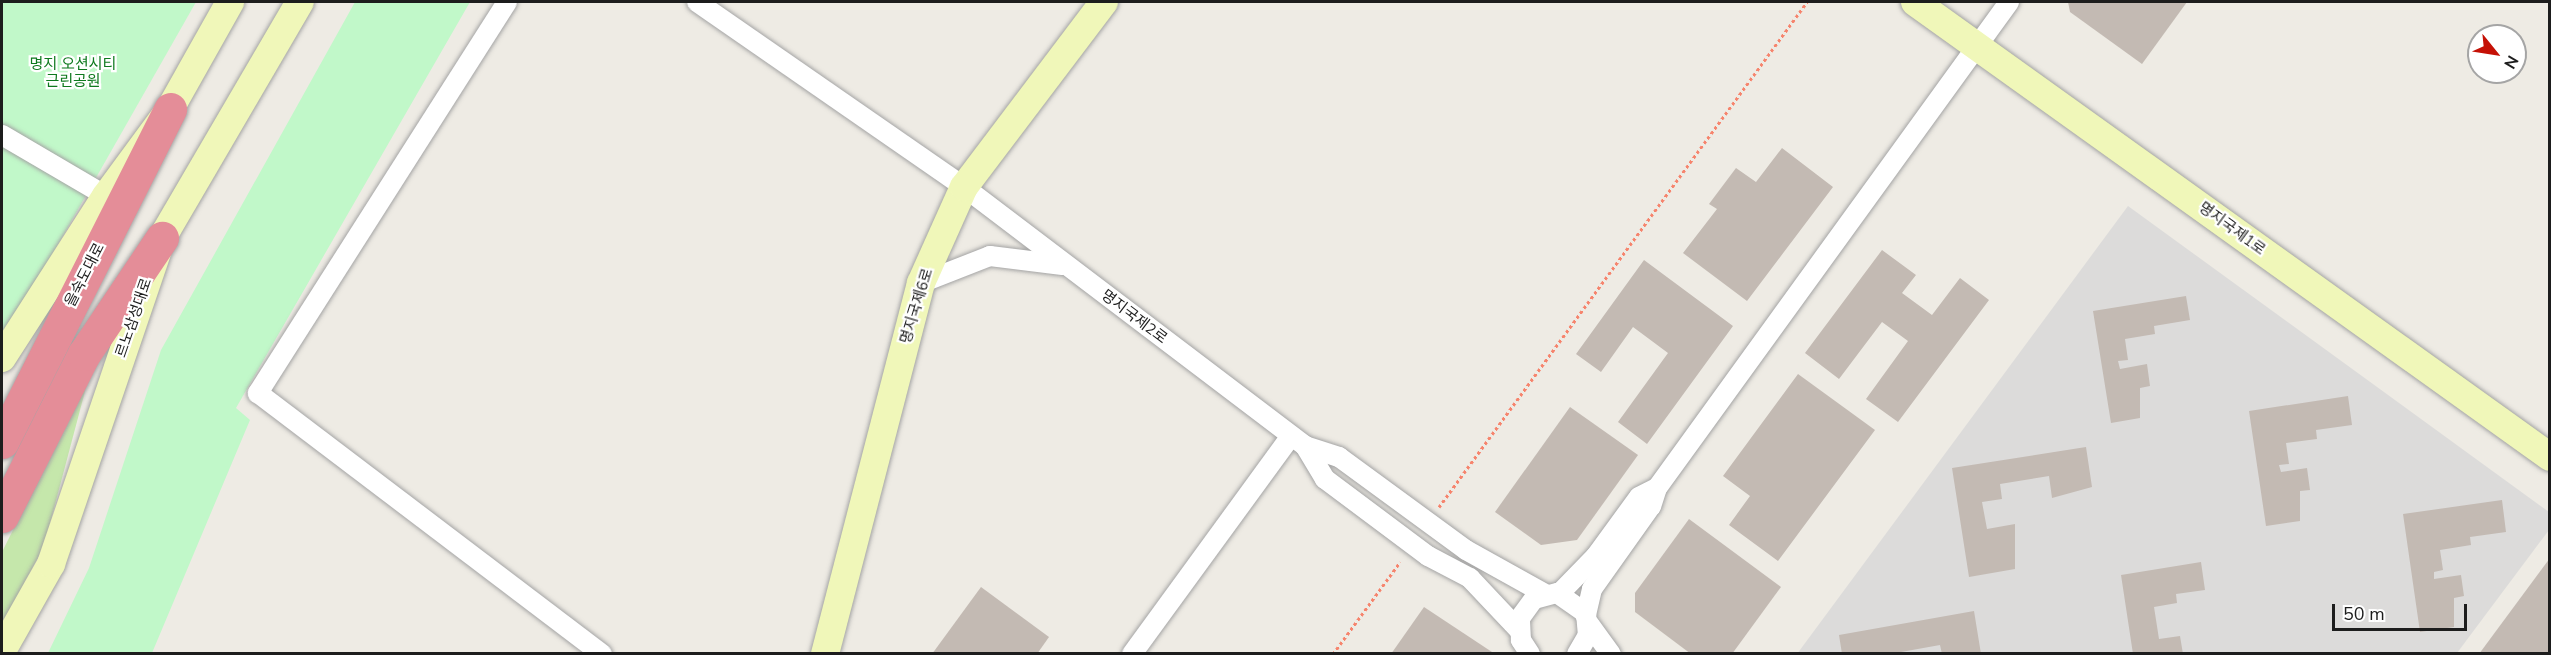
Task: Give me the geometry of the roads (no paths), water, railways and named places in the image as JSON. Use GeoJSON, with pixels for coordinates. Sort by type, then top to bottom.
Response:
{"type":"FeatureCollection","features":[{"type":"Feature","properties":{"kind":"highway","name":"을숙도대로"},"geometry":{"type":"LineString","coordinates":[[2,441],[170,110]]}},
{"type":"Feature","properties":{"kind":"highway"},"geometry":{"type":"LineString","coordinates":[[2,516],[84,354],[162,238]]}},
{"type":"Feature","properties":{"kind":"main road"},"geometry":{"type":"LineString","coordinates":[[2,358],[106,196],[170,110],[230,2]]}},
{"type":"Feature","properties":{"kind":"main road","name":"르노삼성대로"},"geometry":{"type":"LineString","coordinates":[[2,651],[51,564],[162,238],[300,2]]}},
{"type":"Feature","properties":{"kind":"main road","name":"명지국제6로"},"geometry":{"type":"LineString","coordinates":[[825,654],[921,283],[964,188],[1104,2]]}},
{"type":"Feature","properties":{"kind":"main road","name":"명지국제1로"},"geometry":{"type":"LineString","coordinates":[[1915,2],[2550,457]]}},
{"type":"Feature","properties":{"kind":"street"},"geometry":{"type":"LineString","coordinates":[[507,2],[258,393],[602,654]]}},
{"type":"Feature","properties":{"kind":"street","name":"명지국제2로"},"geometry":{"type":"LineString","coordinates":[[697,2],[964,188],[1298,441],[1339,457],[1466,550],[1552,594],[1579,603],[1587,620]]}},
{"type":"Feature","properties":{"kind":"street"},"geometry":{"type":"LineString","coordinates":[[1577,654],[1587,620],[1592,589],[1651,507],[1657,488],[2009,2]]}},
{"type":"Feature","properties":{"kind":"street"},"geometry":{"type":"LineString","coordinates":[[2,135],[106,196]]}},
{"type":"Feature","properties":{"kind":"street"},"geometry":{"type":"LineString","coordinates":[[921,283],[990,256],[1068,266]]}},
{"type":"Feature","properties":{"kind":"street"},"geometry":{"type":"LineString","coordinates":[[1132,654],[1298,441]]}},
{"type":"Feature","properties":{"kind":"street","name":"명지국제2로"},"geometry":{"type":"LineString","coordinates":[[1298,441],[1325,479],[1428,556],[1470,578],[1518,629]]}},
{"type":"Feature","properties":{"kind":"street"},"geometry":{"type":"LineString","coordinates":[[1527,653],[1518,629],[1526,607],[1552,594],[1596,556],[1638,497],[1657,488]]}},
{"type":"Feature","properties":{"kind":"street"},"geometry":{"type":"LineString","coordinates":[[1587,620],[1611,654]]}},
{"type":"Feature","properties":{"kind":"park label","name":"명지 오션시티 근린공원"},"geometry":{"type":"Point","coordinates":[73,72]}}]}
